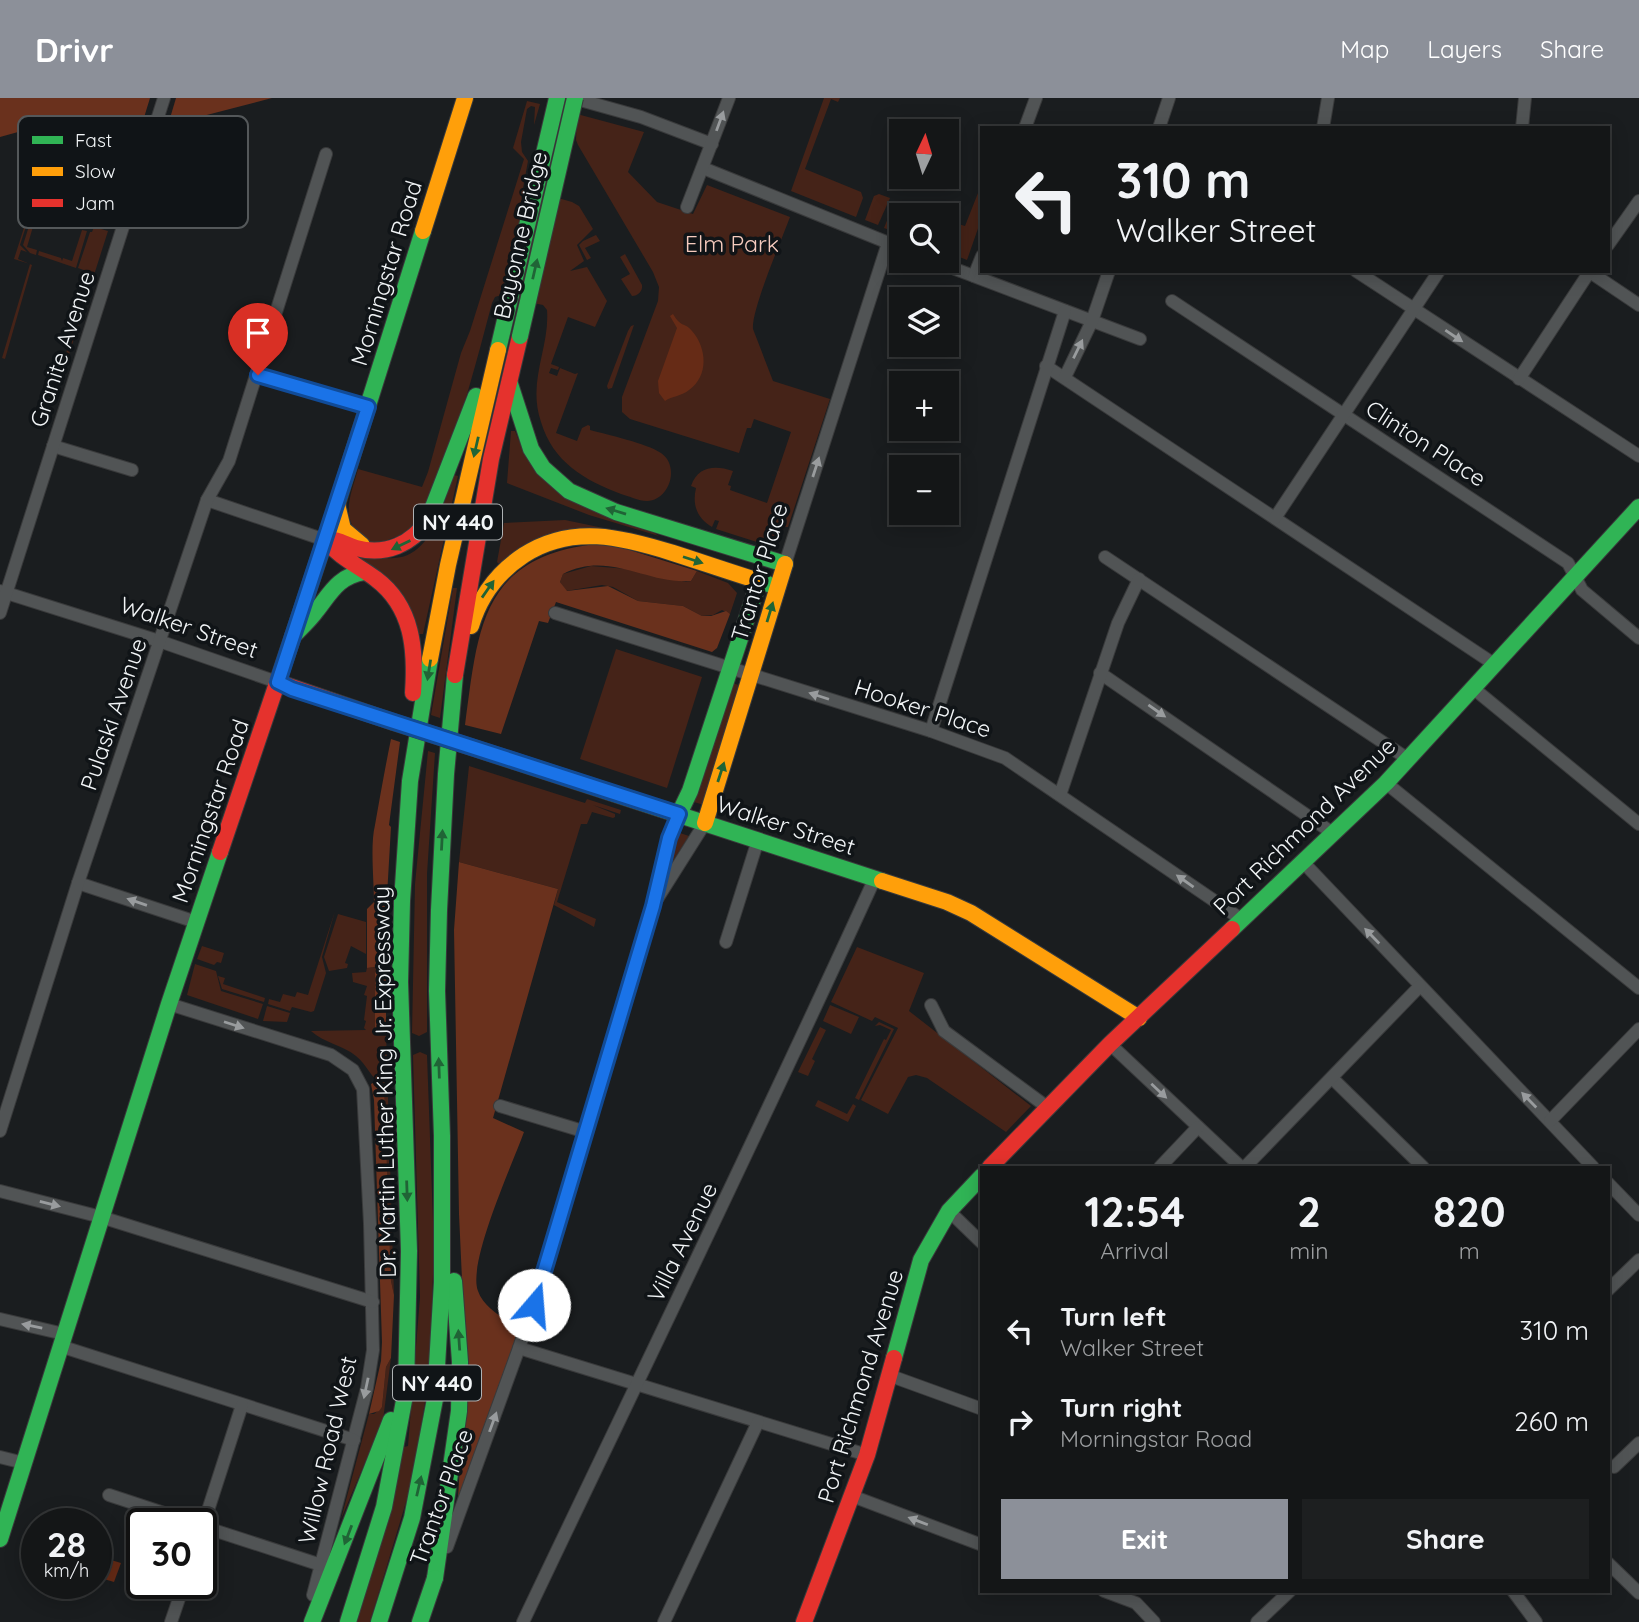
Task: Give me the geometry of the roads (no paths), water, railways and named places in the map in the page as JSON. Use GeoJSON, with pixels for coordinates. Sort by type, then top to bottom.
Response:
{"type":"FeatureCollection","features":[{"type":"Feature","properties":{"kind":"main road","name":"Morningstar Road"},"geometry":{"type":"LineString","coordinates":[[0,1539],[169,1004],[337,504],[464,98]]}},
{"type":"Feature","properties":{"kind":"main road","name":"Bayonne Bridge"},"geometry":{"type":"LineString","coordinates":[[503,333],[556,98]]}},
{"type":"Feature","properties":{"kind":"main road","name":"Bayonne Bridge"},"geometry":{"type":"LineString","coordinates":[[509,382],[574,98]]}},
{"type":"Feature","properties":{"kind":"main road"},"geometry":{"type":"LineString","coordinates":[[325,540],[335,538],[354,547],[376,551],[394,549],[416,536],[428,522],[471,410],[485,363],[503,333]]}},
{"type":"Feature","properties":{"kind":"main road","name":"Dr. Martin Luther King Jr. Expressway"},"geometry":{"type":"LineString","coordinates":[[348,1622],[373,1544],[393,1468],[406,1390],[409,1234],[400,982],[410,780],[443,592],[503,333]]}},
{"type":"Feature","properties":{"kind":"main road"},"geometry":{"type":"LineString","coordinates":[[509,382],[523,432],[533,455],[549,475],[571,493],[602,507],[785,564]]}},
{"type":"Feature","properties":{"kind":"main road","name":"NY 440"},"geometry":{"type":"LineString","coordinates":[[379,1622],[412,1518],[435,1399],[442,1282],[442,1136],[438,1032],[439,910],[446,774],[455,675],[476,537],[509,382]]}},
{"type":"Feature","properties":{"kind":"main road"},"geometry":{"type":"LineString","coordinates":[[337,504],[346,533],[376,551]]}},
{"type":"Feature","properties":{"kind":"main road","name":"Port Richmond Avenue"},"geometry":{"type":"LineString","coordinates":[[991,1166],[1110,1044],[1386,783],[1639,507]]}},
{"type":"Feature","properties":{"kind":"main road"},"geometry":{"type":"LineString","coordinates":[[455,675],[466,650],[474,615],[489,587],[512,563],[552,541],[579,535],[613,535],[778,587]]}},
{"type":"Feature","properties":{"kind":"main road"},"geometry":{"type":"LineString","coordinates":[[325,540],[344,561],[389,590],[403,610],[412,632],[415,662],[410,780]]}},
{"type":"Feature","properties":{"kind":"main road","name":"Trantor Place"},"geometry":{"type":"LineString","coordinates":[[705,823],[785,564]]}},
{"type":"Feature","properties":{"kind":"main road"},"geometry":{"type":"LineString","coordinates":[[293,636],[338,581],[352,573],[364,572]]}},
{"type":"Feature","properties":{"kind":"main road","name":"Trantor Place"},"geometry":{"type":"LineString","coordinates":[[679,814],[690,791],[759,581]]}},
{"type":"Feature","properties":{"kind":"main road","name":"Walker Street"},"geometry":{"type":"LineString","coordinates":[[278,682],[292,689],[947,902],[971,913],[1139,1018]]}},
{"type":"Feature","properties":{"kind":"main road"},"geometry":{"type":"LineString","coordinates":[[435,1578],[453,1468],[460,1382],[450,1213],[442,1136]]}},
{"type":"Feature","properties":{"kind":"main road","name":"Port Richmond Avenue"},"geometry":{"type":"LineString","coordinates":[[804,1622],[867,1455],[918,1271],[930,1243],[949,1211],[980,1178]]}},
{"type":"Feature","properties":{"kind":"main road"},"geometry":{"type":"LineString","coordinates":[[312,1622],[388,1430],[408,1329]]}},
{"type":"Feature","properties":{"kind":"main road","name":"Trantor Place"},"geometry":{"type":"LineString","coordinates":[[420,1622],[435,1578]]}},
{"type":"Feature","properties":{"kind":"street","name":"Granite Avenue"},"geometry":{"type":"LineString","coordinates":[[158,116],[164,98]]}},
{"type":"Feature","properties":{"kind":"street"},"geometry":{"type":"LineString","coordinates":[[574,98],[603,102],[712,144]]}},
{"type":"Feature","properties":{"kind":"street"},"geometry":{"type":"LineString","coordinates":[[687,207],[729,98]]}},
{"type":"Feature","properties":{"kind":"street"},"geometry":{"type":"LineString","coordinates":[[1027,126],[1036,98]]}},
{"type":"Feature","properties":{"kind":"street"},"geometry":{"type":"LineString","coordinates":[[1160,126],[1169,98]]}},
{"type":"Feature","properties":{"kind":"street"},"geometry":{"type":"LineString","coordinates":[[1323,126],[1328,98]]}},
{"type":"Feature","properties":{"kind":"street"},"geometry":{"type":"LineString","coordinates":[[1522,126],[1525,98]]}},
{"type":"Feature","properties":{"kind":"street","name":"Pulaski Avenue"},"geometry":{"type":"LineString","coordinates":[[0,1131],[78,883],[206,500],[229,461],[258,375],[326,154]]}},
{"type":"Feature","properties":{"kind":"street"},"geometry":{"type":"LineString","coordinates":[[703,168],[888,243]]}},
{"type":"Feature","properties":{"kind":"street"},"geometry":{"type":"LineString","coordinates":[[1610,242],[1639,201]]}},
{"type":"Feature","properties":{"kind":"street","name":"Granite Avenue"},"geometry":{"type":"LineString","coordinates":[[0,613],[4,591],[122,228]]}},
{"type":"Feature","properties":{"kind":"street","name":"Trantor Place"},"geometry":{"type":"LineString","coordinates":[[785,564],[888,243]]}},
{"type":"Feature","properties":{"kind":"street"},"geometry":{"type":"LineString","coordinates":[[974,276],[980,261]]}},
{"type":"Feature","properties":{"kind":"street"},"geometry":{"type":"LineString","coordinates":[[959,270],[1140,339]]}},
{"type":"Feature","properties":{"kind":"street"},"geometry":{"type":"LineString","coordinates":[[1065,377],[1092,321],[1108,273]]}},
{"type":"Feature","properties":{"kind":"street"},"geometry":{"type":"LineString","coordinates":[[1359,273],[1639,457]]}},
{"type":"Feature","properties":{"kind":"street"},"geometry":{"type":"LineString","coordinates":[[1275,518],[1438,273]]}},
{"type":"Feature","properties":{"kind":"street"},"geometry":{"type":"LineString","coordinates":[[1519,379],[1589,273]]}},
{"type":"Feature","properties":{"kind":"street"},"geometry":{"type":"LineString","coordinates":[[1591,273],[1639,305]]}},
{"type":"Feature","properties":{"kind":"street","name":"Clinton Place"},"geometry":{"type":"LineString","coordinates":[[1172,301],[1568,563],[1582,590],[1639,638]]}},
{"type":"Feature","properties":{"kind":"street"},"geometry":{"type":"LineString","coordinates":[[931,731],[1065,311]]}},
{"type":"Feature","properties":{"kind":"street"},"geometry":{"type":"LineString","coordinates":[[1046,366],[1494,664]]}},
{"type":"Feature","properties":{"kind":"street"},"geometry":{"type":"LineString","coordinates":[[258,375],[368,407]]}},
{"type":"Feature","properties":{"kind":"street"},"geometry":{"type":"LineString","coordinates":[[53,446],[132,470]]}},
{"type":"Feature","properties":{"kind":"street"},"geometry":{"type":"LineString","coordinates":[[206,500],[325,540]]}},
{"type":"Feature","properties":{"kind":"street"},"geometry":{"type":"LineString","coordinates":[[1105,557],[1408,759]]}},
{"type":"Feature","properties":{"kind":"street"},"geometry":{"type":"LineString","coordinates":[[1060,795],[1118,623],[1139,579]]}},
{"type":"Feature","properties":{"kind":"street","name":"Walker Street"},"geometry":{"type":"LineString","coordinates":[[4,591],[278,682]]}},
{"type":"Feature","properties":{"kind":"street","name":"Hooker Place"},"geometry":{"type":"LineString","coordinates":[[555,613],[931,731],[1005,758],[1241,919]]}},
{"type":"Feature","properties":{"kind":"street"},"geometry":{"type":"LineString","coordinates":[[1100,673],[1334,834]]}},
{"type":"Feature","properties":{"kind":"street"},"geometry":{"type":"LineString","coordinates":[[1473,688],[1639,824]]}},
{"type":"Feature","properties":{"kind":"street"},"geometry":{"type":"LineString","coordinates":[[1386,783],[1639,988]]}},
{"type":"Feature","properties":{"kind":"street","name":"Trantor Place"},"geometry":{"type":"LineString","coordinates":[[435,1578],[519,1348],[653,906],[669,838],[679,814]]}},
{"type":"Feature","properties":{"kind":"street","name":"Trantor Place"},"geometry":{"type":"LineString","coordinates":[[653,906],[705,823]]}},
{"type":"Feature","properties":{"kind":"street"},"geometry":{"type":"LineString","coordinates":[[726,943],[758,840]]}},
{"type":"Feature","properties":{"kind":"street"},"geometry":{"type":"LineString","coordinates":[[1303,862],[1593,1166]]}},
{"type":"Feature","properties":{"kind":"street","name":"Villa Avenue"},"geometry":{"type":"LineString","coordinates":[[523,1622],[635,1384],[721,1211],[875,878]]}},
{"type":"Feature","properties":{"kind":"street"},"geometry":{"type":"LineString","coordinates":[[78,883],[197,922]]}},
{"type":"Feature","properties":{"kind":"street"},"geometry":{"type":"LineString","coordinates":[[1244,1166],[1420,986]]}},
{"type":"Feature","properties":{"kind":"street","name":"Willow Road West"},"geometry":{"type":"LineString","coordinates":[[169,1004],[331,1055],[347,1064],[358,1077],[365,1098],[374,1330],[370,1369],[306,1622]]}},
{"type":"Feature","properties":{"kind":"street"},"geometry":{"type":"LineString","coordinates":[[931,1006],[944,1031],[1047,1107]]}},
{"type":"Feature","properties":{"kind":"street"},"geometry":{"type":"LineString","coordinates":[[1550,1121],[1639,1029]]}},
{"type":"Feature","properties":{"kind":"street"},"geometry":{"type":"LineString","coordinates":[[1110,1044],[1242,1166]]}},
{"type":"Feature","properties":{"kind":"street"},"geometry":{"type":"LineString","coordinates":[[1332,1077],[1422,1166]]}},
{"type":"Feature","properties":{"kind":"street"},"geometry":{"type":"LineString","coordinates":[[500,1106],[586,1132]]}},
{"type":"Feature","properties":{"kind":"street"},"geometry":{"type":"LineString","coordinates":[[1161,1166],[1198,1127]]}},
{"type":"Feature","properties":{"kind":"street"},"geometry":{"type":"LineString","coordinates":[[1610,1185],[1639,1215]]}},
{"type":"Feature","properties":{"kind":"street"},"geometry":{"type":"LineString","coordinates":[[0,1191],[101,1217],[373,1303]]}},
{"type":"Feature","properties":{"kind":"street"},"geometry":{"type":"LineString","coordinates":[[949,1211],[980,1241]]}},
{"type":"Feature","properties":{"kind":"street"},"geometry":{"type":"LineString","coordinates":[[1610,1288],[1639,1260]]}},
{"type":"Feature","properties":{"kind":"street"},"geometry":{"type":"LineString","coordinates":[[0,1319],[242,1405],[354,1440]]}},
{"type":"Feature","properties":{"kind":"street"},"geometry":{"type":"LineString","coordinates":[[519,1348],[867,1455]]}},
{"type":"Feature","properties":{"kind":"street"},"geometry":{"type":"LineString","coordinates":[[891,1376],[980,1408]]}},
{"type":"Feature","properties":{"kind":"street"},"geometry":{"type":"LineString","coordinates":[[207,1508],[242,1405]]}},
{"type":"Feature","properties":{"kind":"street"},"geometry":{"type":"LineString","coordinates":[[664,1622],[758,1422]]}},
{"type":"Feature","properties":{"kind":"street"},"geometry":{"type":"LineString","coordinates":[[1614,1468],[1639,1443]]}},
{"type":"Feature","properties":{"kind":"street"},"geometry":{"type":"LineString","coordinates":[[0,1457],[24,1463]]}},
{"type":"Feature","properties":{"kind":"street"},"geometry":{"type":"LineString","coordinates":[[109,1495],[146,1508]]}},
{"type":"Feature","properties":{"kind":"street"},"geometry":{"type":"LineString","coordinates":[[852,1496],[980,1544]]}},
{"type":"Feature","properties":{"kind":"street"},"geometry":{"type":"LineString","coordinates":[[217,1532],[321,1565]]}},
{"type":"Feature","properties":{"kind":"street"},"geometry":{"type":"LineString","coordinates":[[1610,1565],[1639,1592]]}},
{"type":"Feature","properties":{"kind":"street"},"geometry":{"type":"LineString","coordinates":[[1109,1593],[1136,1603],[1154,1622]]}},
{"type":"Feature","properties":{"kind":"street"},"geometry":{"type":"LineString","coordinates":[[1257,1622],[1288,1593]]}},
{"type":"Feature","properties":{"kind":"street"},"geometry":{"type":"LineString","coordinates":[[1514,1593],[1536,1622]]}},
{"type":"Feature","properties":{"kind":"street"},"geometry":{"type":"LineString","coordinates":[[171,1622],[179,1599]]}},
{"type":"Feature","properties":{"kind":"park label","name":"Elm Park"},"geometry":{"type":"Point","coordinates":[732,243]}}]}
